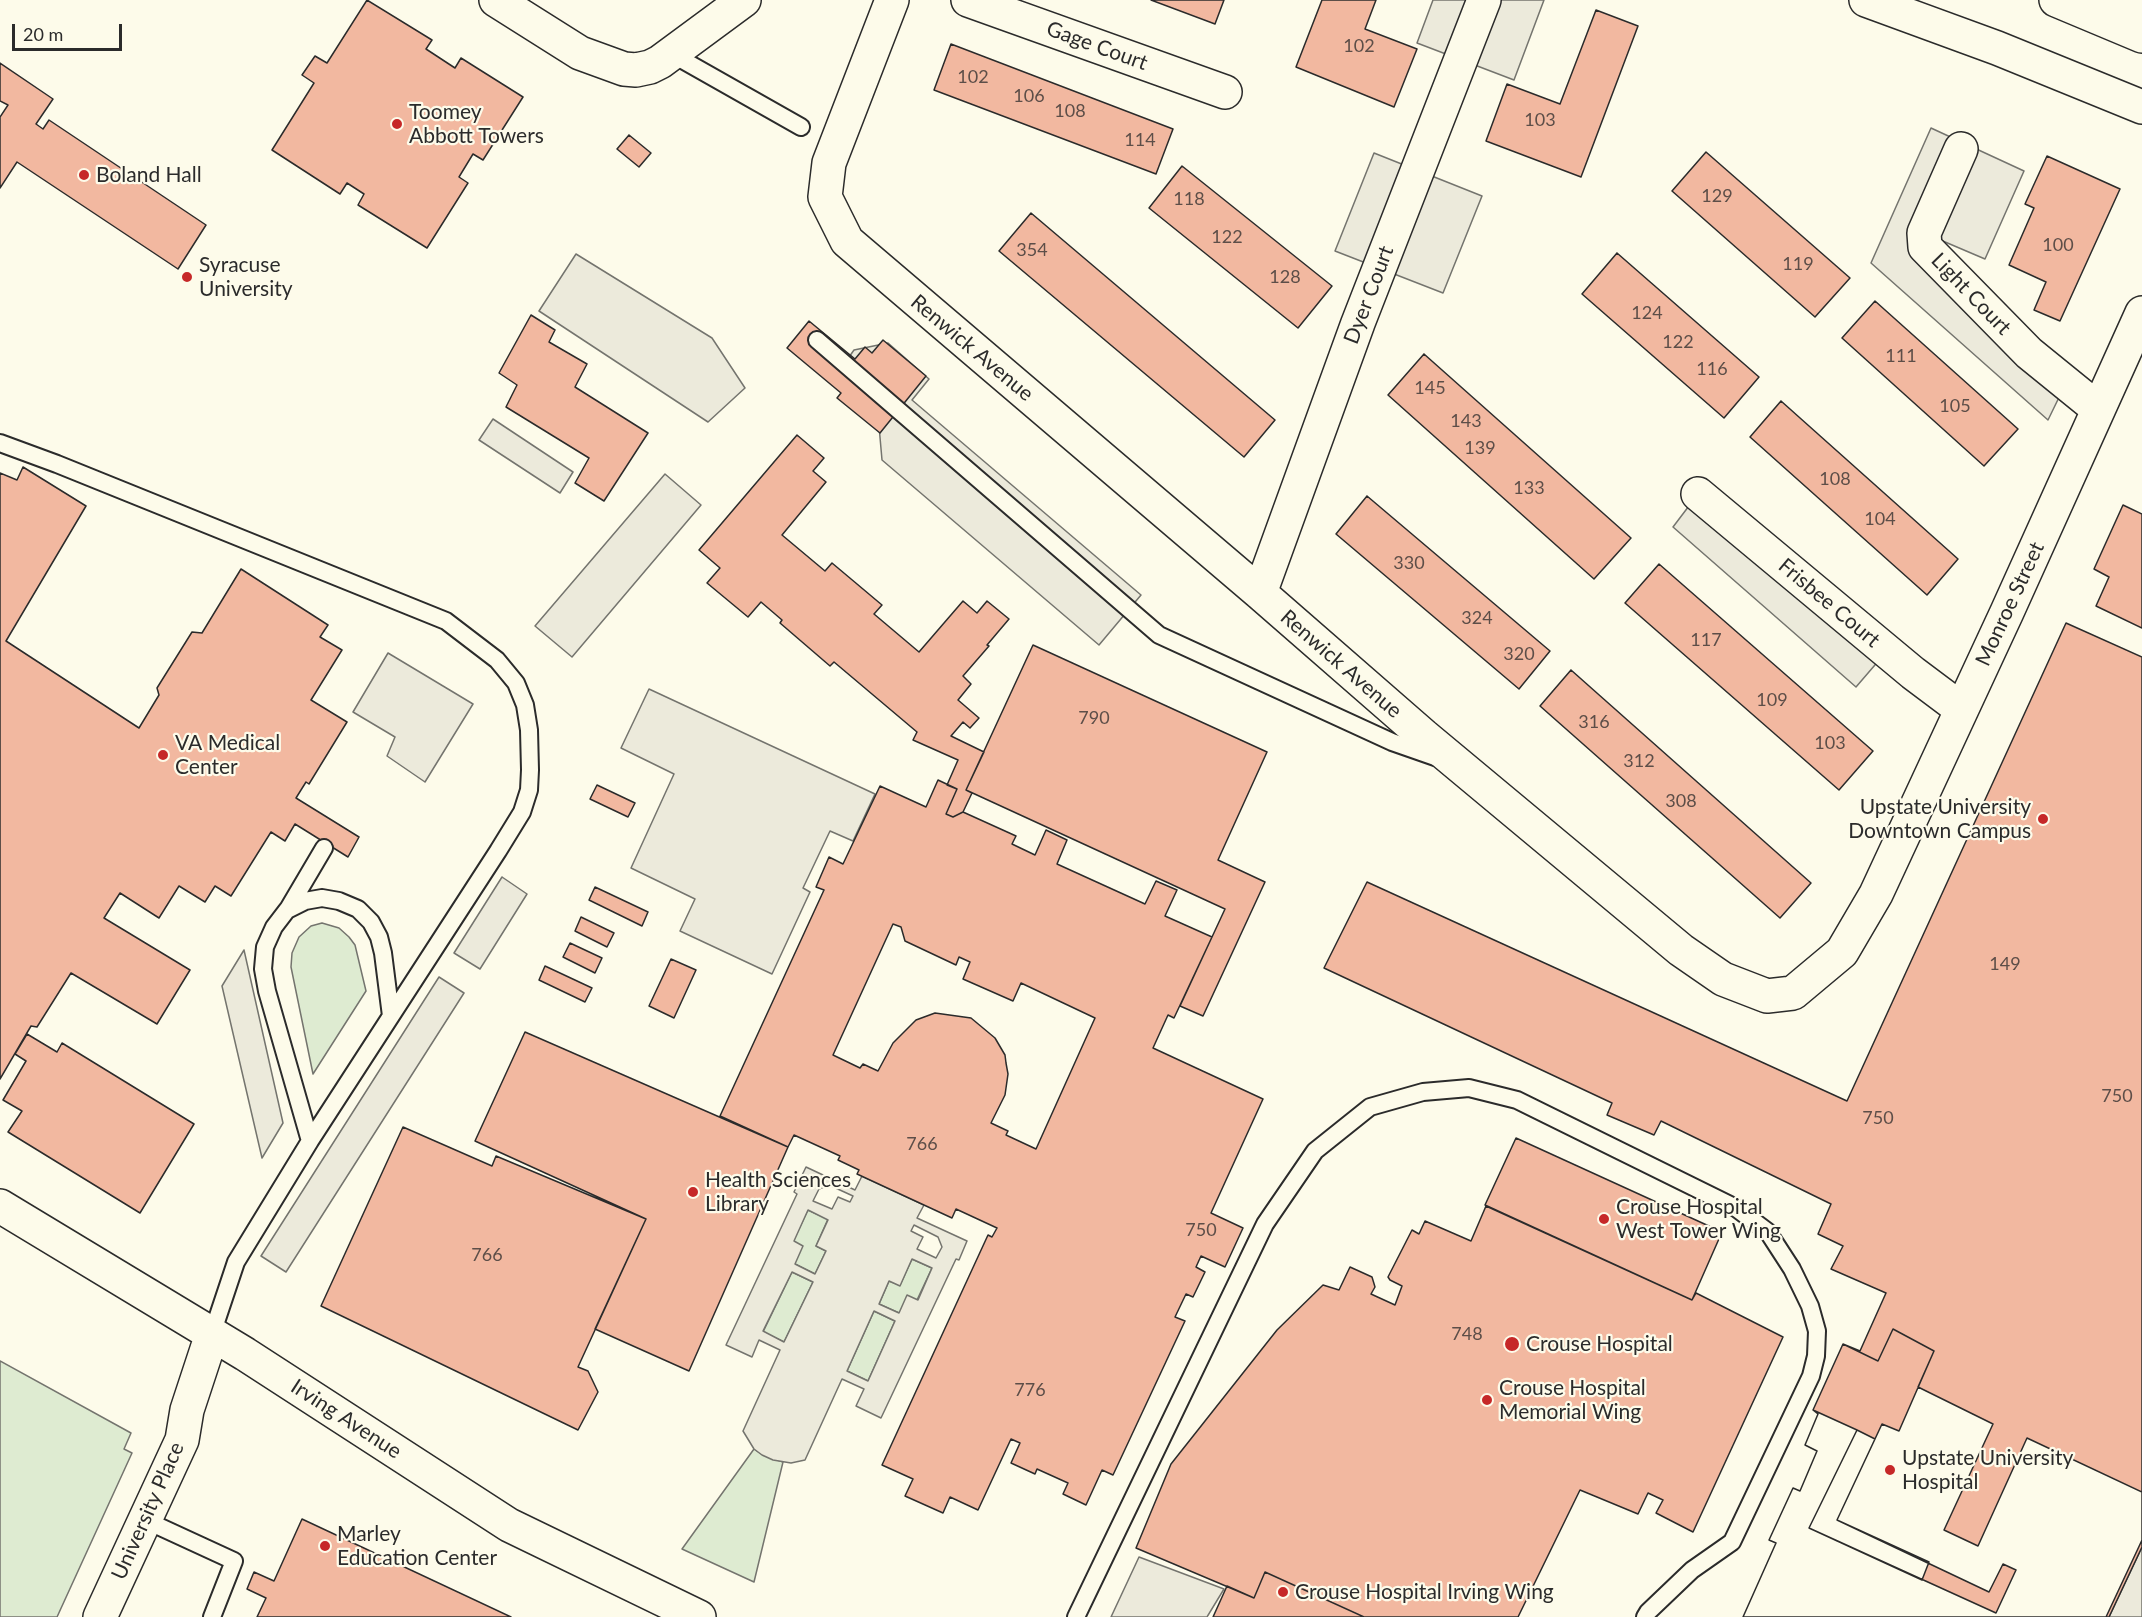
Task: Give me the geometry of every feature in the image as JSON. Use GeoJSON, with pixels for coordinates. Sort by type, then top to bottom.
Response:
{"type":"FeatureCollection","features":[{"type":"Feature","properties":{"kind":"main road"},"geometry":{"type":"LineString","coordinates":[[496,0],[580,52],[624,69],[636,70],[650,67],[672,54],[744,0]]}},
{"type":"Feature","properties":{"kind":"main road","name":"Renwick Avenue"},"geometry":{"type":"LineString","coordinates":[[892,0],[829,163],[825,197],[847,241],[1461,767],[1681,950],[1723,979],[1767,996],[1793,993],[1842,952],[1876,894]]}},
{"type":"Feature","properties":{"kind":"main road","name":"Gage Court"},"geometry":{"type":"LineString","coordinates":[[968,0],[1225,93]]}},
{"type":"Feature","properties":{"kind":"main road","name":"Dyer Court"},"geometry":{"type":"LineString","coordinates":[[1260,593],[1358,323],[1484,0]]}},
{"type":"Feature","properties":{"kind":"main road"},"geometry":{"type":"LineString","coordinates":[[1866,0],[1997,48],[2142,107]]}},
{"type":"Feature","properties":{"kind":"main road"},"geometry":{"type":"LineString","coordinates":[[2056,0],[2142,36]]}},
{"type":"Feature","properties":{"kind":"main road"},"geometry":{"type":"LineString","coordinates":[[2112,0],[2142,13]]}},
{"type":"Feature","properties":{"kind":"main road","name":"Light Court"},"geometry":{"type":"LineString","coordinates":[[1961,149],[1924,233],[1925,247],[2029,353],[2098,409]]}},
{"type":"Feature","properties":{"kind":"main road","name":"Monroe Street"},"geometry":{"type":"LineString","coordinates":[[1876,894],[2142,313]]}},
{"type":"Feature","properties":{"kind":"main road","name":"Frisbee Court"},"geometry":{"type":"LineString","coordinates":[[1698,494],[1913,673],[1961,709]]}},
{"type":"Feature","properties":{"kind":"main road","name":"Irving Avenue"},"geometry":{"type":"LineString","coordinates":[[0,1206],[245,1354],[509,1526],[699,1617]]}},
{"type":"Feature","properties":{"kind":"main road","name":"University Place"},"geometry":{"type":"LineString","coordinates":[[100,1617],[182,1440],[187,1410],[212,1334]]}},
{"type":"Feature","properties":{"kind":"lane"},"geometry":{"type":"LineString","coordinates":[[672,54],[801,127]]}},
{"type":"Feature","properties":{"kind":"lane"},"geometry":{"type":"LineString","coordinates":[[817,340],[1159,635],[1392,742],[1461,767]]}},
{"type":"Feature","properties":{"kind":"lane"},"geometry":{"type":"LineString","coordinates":[[0,443],[446,621],[497,660],[516,683],[525,705],[529,730],[529,790],[522,812],[310,1141],[236,1263],[212,1334]]}},
{"type":"Feature","properties":{"kind":"lane"},"geometry":{"type":"LineString","coordinates":[[310,1141],[267,991],[263,969],[265,947],[274,927],[287,910],[324,848]]}},
{"type":"Feature","properties":{"kind":"lane"},"geometry":{"type":"LineString","coordinates":[[287,910],[305,901],[322,898],[339,901],[358,909],[371,922],[379,937],[383,952],[391,1016]]}},
{"type":"Feature","properties":{"kind":"lane"},"geometry":{"type":"LineString","coordinates":[[1076,1617],[1265,1224],[1315,1151],[1370,1107],[1423,1092],[1469,1088],[1517,1100],[1737,1208],[1768,1232],[1792,1269],[1810,1306],[1817,1331],[1816,1356],[1811,1376],[1732,1542],[1692,1570],[1645,1617]]}},
{"type":"Feature","properties":{"kind":"lane"},"geometry":{"type":"LineString","coordinates":[[145,1520],[234,1561],[212,1617]]}},
{"type":"Feature","properties":{"kind":"green space"},"geometry":{"type":"Polygon","coordinates":[[[322,923],[339,928],[355,945],[366,991],[313,1074],[291,967],[292,953],[299,937],[311,926],[322,923]]]}},
{"type":"Feature","properties":{"kind":"green space"},"geometry":{"type":"Polygon","coordinates":[[[808,1210],[828,1219],[816,1246],[826,1251],[815,1274],[795,1264],[793,1241],[808,1210]]]}},
{"type":"Feature","properties":{"kind":"green space"},"geometry":{"type":"Polygon","coordinates":[[[912,1259],[932,1268],[917,1300],[899,1313],[879,1304],[889,1281],[900,1285],[912,1259]]]}},
{"type":"Feature","properties":{"kind":"green space"},"geometry":{"type":"Polygon","coordinates":[[[792,1272],[813,1282],[784,1342],[763,1332],[792,1272]]]}},
{"type":"Feature","properties":{"kind":"green space"},"geometry":{"type":"Polygon","coordinates":[[[874,1311],[895,1321],[868,1381],[847,1371],[874,1311]]]}},
{"type":"Feature","properties":{"kind":"green space"},"geometry":{"type":"Polygon","coordinates":[[[0,1361],[131,1433],[124,1449],[132,1453],[57,1617],[0,1617],[0,1361]]]}},
{"type":"Feature","properties":{"kind":"green space"},"geometry":{"type":"Polygon","coordinates":[[[754,1449],[783,1462],[754,1582],[682,1549],[754,1449]]]}},
{"type":"Feature","properties":{"kind":"shaded area"},"geometry":{"type":"Polygon","coordinates":[[[1433,0],[1544,0],[1514,80],[1417,43],[1433,0]]]}},
{"type":"Feature","properties":{"kind":"shaded area"},"geometry":{"type":"Polygon","coordinates":[[[1931,128],[2024,171],[1985,259],[1924,233],[2066,383],[2048,420],[1871,263],[1931,128]]]}},
{"type":"Feature","properties":{"kind":"shaded area"},"geometry":{"type":"Polygon","coordinates":[[[1374,153],[1482,196],[1443,293],[1335,251],[1374,153]]]}},
{"type":"Feature","properties":{"kind":"shaded area"},"geometry":{"type":"Polygon","coordinates":[[[576,254],[712,338],[745,388],[708,422],[539,311],[576,254]]]}},
{"type":"Feature","properties":{"kind":"shaded area"},"geometry":{"type":"Polygon","coordinates":[[[888,343],[929,379],[912,400],[1141,595],[1099,645],[882,460],[879,426],[835,377],[854,350],[888,343]]]}},
{"type":"Feature","properties":{"kind":"shaded area"},"geometry":{"type":"Polygon","coordinates":[[[493,419],[573,472],[560,493],[479,440],[493,419]]]}},
{"type":"Feature","properties":{"kind":"shaded area"},"geometry":{"type":"Polygon","coordinates":[[[665,474],[701,505],[572,657],[535,626],[665,474]]]}},
{"type":"Feature","properties":{"kind":"shaded area"},"geometry":{"type":"Polygon","coordinates":[[[1698,494],[1887,651],[1856,687],[1673,527],[1698,494]]]}},
{"type":"Feature","properties":{"kind":"shaded area"},"geometry":{"type":"Polygon","coordinates":[[[388,653],[473,704],[425,782],[387,756],[395,737],[353,712],[388,653]]]}},
{"type":"Feature","properties":{"kind":"shaded area"},"geometry":{"type":"Polygon","coordinates":[[[649,689],[875,794],[853,841],[830,831],[803,888],[810,892],[772,974],[680,931],[695,899],[631,868],[674,774],[621,748],[649,689]]]}},
{"type":"Feature","properties":{"kind":"shaded area"},"geometry":{"type":"Polygon","coordinates":[[[502,877],[527,894],[480,969],[454,953],[502,877]]]}},
{"type":"Feature","properties":{"kind":"shaded area"},"geometry":{"type":"Polygon","coordinates":[[[244,950],[283,1123],[262,1158],[222,986],[244,950]]]}},
{"type":"Feature","properties":{"kind":"shaded area"},"geometry":{"type":"Polygon","coordinates":[[[439,977],[464,993],[286,1272],[261,1256],[439,977]]]}},
{"type":"Feature","properties":{"kind":"shaded area"},"geometry":{"type":"Polygon","coordinates":[[[806,1167],[855,1190],[862,1176],[924,1205],[917,1218],[967,1241],[959,1260],[956,1259],[881,1418],[856,1406],[864,1389],[842,1379],[805,1460],[791,1463],[773,1460],[762,1455],[754,1449],[743,1431],[780,1350],[759,1340],[752,1357],[726,1345],[797,1194],[794,1192],[806,1167]],[[829,1185],[819,1189],[813,1201],[832,1209],[838,1197],[850,1202],[853,1196],[829,1185]],[[808,1210],[794,1241],[803,1246],[795,1264],[815,1274],[826,1251],[816,1246],[828,1220],[808,1210]],[[914,1225],[911,1231],[923,1237],[917,1249],[936,1258],[942,1247],[938,1237],[914,1225]],[[912,1259],[900,1286],[889,1281],[879,1304],[899,1313],[907,1295],[918,1300],[932,1268],[912,1259]],[[792,1272],[763,1331],[784,1342],[813,1282],[792,1272]],[[874,1311],[847,1371],[868,1381],[895,1321],[874,1311]]]}},
{"type":"Feature","properties":{"kind":"shaded area"},"geometry":{"type":"Polygon","coordinates":[[[2142,1547],[2142,1617],[2109,1617],[2142,1547]]]}},
{"type":"Feature","properties":{"kind":"shaded area"},"geometry":{"type":"Polygon","coordinates":[[[1139,1557],[1224,1589],[1207,1617],[1111,1617],[1139,1557]]]}},
{"type":"Feature","properties":{"kind":"building","name":"Toomey Abbott Towers"},"geometry":{"type":"Polygon","coordinates":[[[367,0],[432,40],[426,49],[455,68],[461,58],[523,97],[483,160],[473,154],[459,177],[468,183],[427,248],[358,205],[364,194],[347,183],[340,194],[272,150],[314,83],[302,75],[315,56],[327,63],[367,0]]]}},
{"type":"Feature","properties":{"kind":"building"},"geometry":{"type":"Polygon","coordinates":[[[1151,0],[1224,0],[1215,24],[1151,0]]]}},
{"type":"Feature","properties":{"kind":"building"},"geometry":{"type":"Polygon","coordinates":[[[1322,0],[1376,0],[1365,29],[1417,49],[1394,107],[1296,67],[1322,0]]]}},
{"type":"Feature","properties":{"kind":"building"},"geometry":{"type":"Polygon","coordinates":[[[1596,10],[1638,26],[1581,177],[1486,141],[1507,84],[1560,104],[1596,10]]]}},
{"type":"Feature","properties":{"kind":"building"},"geometry":{"type":"Polygon","coordinates":[[[951,44],[1173,129],[1156,174],[934,90],[951,44]]]}},
{"type":"Feature","properties":{"kind":"building","name":"Boland Hall"},"geometry":{"type":"Polygon","coordinates":[[[0,63],[53,99],[36,124],[43,129],[49,120],[206,225],[178,269],[17,162],[0,188],[0,117],[8,105],[0,101],[0,63]]]}},
{"type":"Feature","properties":{"kind":"building"},"geometry":{"type":"Polygon","coordinates":[[[629,135],[651,153],[639,167],[617,149],[629,135]]]}},
{"type":"Feature","properties":{"kind":"building"},"geometry":{"type":"Polygon","coordinates":[[[1706,152],[1850,278],[1815,317],[1672,191],[1706,152]]]}},
{"type":"Feature","properties":{"kind":"building"},"geometry":{"type":"Polygon","coordinates":[[[2047,156],[2120,189],[2060,321],[2034,310],[2046,282],[2009,265],[2034,208],[2025,204],[2047,156]]]}},
{"type":"Feature","properties":{"kind":"building"},"geometry":{"type":"Polygon","coordinates":[[[1182,166],[1332,286],[1298,328],[1149,208],[1182,166]]]}},
{"type":"Feature","properties":{"kind":"building"},"geometry":{"type":"Polygon","coordinates":[[[1031,213],[1275,420],[1244,457],[999,251],[1031,213]]]}},
{"type":"Feature","properties":{"kind":"building"},"geometry":{"type":"Polygon","coordinates":[[[1617,253],[1759,377],[1724,418],[1582,294],[1617,253]]]}},
{"type":"Feature","properties":{"kind":"building"},"geometry":{"type":"Polygon","coordinates":[[[1875,301],[2018,429],[1984,466],[1842,338],[1875,301]]]}},
{"type":"Feature","properties":{"kind":"building"},"geometry":{"type":"Polygon","coordinates":[[[531,315],[555,330],[549,342],[587,364],[575,387],[648,433],[604,501],[575,483],[589,458],[506,407],[517,385],[499,373],[531,315]]]}},
{"type":"Feature","properties":{"kind":"building"},"geometry":{"type":"Polygon","coordinates":[[[809,321],[855,359],[865,347],[872,353],[883,340],[926,376],[880,433],[837,398],[841,393],[787,348],[809,321]]]}},
{"type":"Feature","properties":{"kind":"building"},"geometry":{"type":"Polygon","coordinates":[[[1424,354],[1631,538],[1594,579],[1388,395],[1424,354]]]}},
{"type":"Feature","properties":{"kind":"building"},"geometry":{"type":"Polygon","coordinates":[[[1781,401],[1958,559],[1927,595],[1750,437],[1781,401]]]}},
{"type":"Feature","properties":{"kind":"building"},"geometry":{"type":"Polygon","coordinates":[[[797,435],[824,458],[813,471],[826,482],[782,535],[825,571],[832,563],[882,605],[874,614],[919,652],[963,601],[977,613],[987,601],[1009,619],[963,676],[971,684],[958,700],[979,718],[970,728],[963,722],[951,736],[984,752],[966,790],[972,793],[963,812],[953,817],[946,814],[957,789],[947,785],[958,760],[913,740],[917,732],[834,662],[830,666],[780,623],[782,620],[761,602],[748,617],[707,583],[720,568],[699,550],[797,435]]]}},
{"type":"Feature","properties":{"kind":"building","name":"VA Medical Center"},"geometry":{"type":"Polygon","coordinates":[[[23,467],[86,506],[6,641],[139,728],[159,695],[157,688],[192,632],[202,633],[241,569],[328,625],[320,637],[342,650],[311,700],[347,722],[309,784],[306,782],[296,798],[359,837],[348,857],[295,824],[285,841],[271,832],[231,896],[215,886],[205,902],[179,886],[159,918],[120,893],[104,918],[190,970],[157,1024],[71,973],[37,1027],[31,1026],[0,1079],[0,473],[17,480],[23,467]]]}},
{"type":"Feature","properties":{"kind":"building"},"geometry":{"type":"Polygon","coordinates":[[[1367,496],[1550,651],[1519,689],[1336,534],[1367,496]]]}},
{"type":"Feature","properties":{"kind":"building"},"geometry":{"type":"Polygon","coordinates":[[[2123,505],[2142,514],[2142,628],[2096,606],[2109,577],[2094,569],[2123,505]]]}},
{"type":"Feature","properties":{"kind":"building"},"geometry":{"type":"Polygon","coordinates":[[[1659,564],[1873,751],[1839,790],[1625,603],[1659,564]]]}},
{"type":"Feature","properties":{"kind":"building","name":"Upstate University Downtown Campus"},"geometry":{"type":"Polygon","coordinates":[[[2066,623],[2142,657],[2142,1547],[2109,1617],[1743,1617],[1776,1543],[1769,1540],[1793,1488],[1800,1491],[1817,1451],[1805,1445],[1818,1414],[1813,1410],[1843,1344],[1860,1351],[1886,1293],[1831,1269],[1843,1246],[1818,1234],[1831,1204],[1661,1121],[1654,1135],[1607,1115],[1612,1103],[1324,968],[1367,882],[1847,1101],[2066,623]]]}},
{"type":"Feature","properties":{"kind":"building"},"geometry":{"type":"Polygon","coordinates":[[[1033,645],[1267,752],[1218,860],[1265,882],[1203,1016],[1180,1006],[1225,909],[966,790],[1033,645]]]}},
{"type":"Feature","properties":{"kind":"building"},"geometry":{"type":"Polygon","coordinates":[[[1571,670],[1811,883],[1780,918],[1540,706],[1571,670]]]}},
{"type":"Feature","properties":{"kind":"building"},"geometry":{"type":"Polygon","coordinates":[[[938,780],[957,789],[946,814],[953,817],[963,812],[1016,836],[1012,844],[1035,855],[1046,830],[1067,840],[1057,864],[1145,904],[1156,881],[1177,890],[1165,916],[1212,937],[1174,1018],[1168,1015],[1153,1048],[1263,1099],[1211,1213],[1243,1228],[1225,1267],[1201,1256],[1196,1267],[1205,1272],[1193,1297],[1186,1294],[1175,1317],[1185,1321],[1113,1475],[1102,1470],[1086,1505],[1063,1494],[1068,1483],[1037,1469],[1035,1474],[1011,1463],[1020,1443],[1011,1439],[978,1510],[950,1497],[943,1513],[905,1496],[913,1479],[882,1465],[988,1235],[992,1237],[997,1228],[956,1209],[952,1218],[857,1174],[859,1170],[838,1160],[840,1156],[794,1135],[788,1147],[720,1116],[824,890],[816,887],[829,857],[843,864],[880,786],[926,807],[938,780]],[[893,924],[833,1055],[860,1068],[863,1064],[878,1071],[893,1043],[916,1020],[935,1013],[971,1018],[995,1038],[1005,1055],[1008,1074],[1005,1095],[991,1123],[1008,1131],[1006,1135],[1036,1149],[1095,1018],[1021,983],[1013,1001],[963,979],[970,962],[959,957],[956,965],[905,941],[901,927],[893,924]]]}},
{"type":"Feature","properties":{"kind":"building"},"geometry":{"type":"Polygon","coordinates":[[[597,785],[635,803],[628,817],[590,799],[597,785]]]}},
{"type":"Feature","properties":{"kind":"building"},"geometry":{"type":"Polygon","coordinates":[[[595,887],[648,912],[642,926],[589,900],[595,887]]]}},
{"type":"Feature","properties":{"kind":"building"},"geometry":{"type":"Polygon","coordinates":[[[581,917],[614,933],[607,947],[575,931],[581,917]]]}},
{"type":"Feature","properties":{"kind":"building"},"geometry":{"type":"Polygon","coordinates":[[[570,943],[602,958],[595,973],[563,957],[570,943]]]}},
{"type":"Feature","properties":{"kind":"building"},"geometry":{"type":"Polygon","coordinates":[[[671,959],[696,970],[674,1018],[649,1006],[671,959]]]}},
{"type":"Feature","properties":{"kind":"building"},"geometry":{"type":"Polygon","coordinates":[[[545,966],[592,988],[585,1002],[539,980],[545,966]]]}},
{"type":"Feature","properties":{"kind":"building"},"geometry":{"type":"Polygon","coordinates":[[[525,1032],[788,1147],[689,1371],[595,1329],[646,1219],[475,1141],[525,1032]]]}},
{"type":"Feature","properties":{"kind":"building"},"geometry":{"type":"Polygon","coordinates":[[[27,1034],[57,1052],[62,1043],[194,1124],[140,1213],[8,1132],[22,1111],[3,1100],[26,1061],[15,1054],[27,1034]]]}},
{"type":"Feature","properties":{"kind":"building"},"geometry":{"type":"Polygon","coordinates":[[[403,1127],[492,1166],[496,1156],[646,1219],[578,1367],[588,1371],[598,1392],[578,1430],[321,1306],[403,1127]]]}},
{"type":"Feature","properties":{"kind":"building","name":"Crouse Hospital West Tower Wing"},"geometry":{"type":"Polygon","coordinates":[[[1516,1138],[1722,1232],[1692,1300],[1485,1205],[1516,1138]]]}},
{"type":"Feature","properties":{"kind":"building","name":"Crouse Hospital Memorial Wing"},"geometry":{"type":"Polygon","coordinates":[[[1486,1206],[1692,1300],[1696,1293],[1783,1337],[1693,1532],[1656,1513],[1663,1500],[1648,1493],[1638,1514],[1580,1490],[1518,1617],[1364,1617],[1265,1572],[1254,1598],[1136,1548],[1171,1464],[1277,1330],[1323,1285],[1339,1290],[1350,1267],[1372,1277],[1375,1287],[1371,1294],[1395,1305],[1402,1286],[1388,1277],[1412,1230],[1419,1234],[1425,1221],[1471,1241],[1486,1206]]]}},
{"type":"Feature","properties":{"kind":"building","name":"Upstate University Hospital"},"geometry":{"type":"Polygon","coordinates":[[[1893,1329],[1934,1351],[1918,1387],[1993,1424],[1944,1530],[1978,1546],[2027,1438],[2142,1492],[2142,1540],[2106,1617],[1743,1617],[1776,1543],[1769,1540],[1793,1488],[1800,1491],[1817,1451],[1805,1445],[1818,1414],[1813,1410],[1843,1344],[1878,1361],[1893,1329]]]}},
{"type":"Feature","properties":{"kind":"building"},"geometry":{"type":"Polygon","coordinates":[[[1893,1329],[1934,1351],[1899,1431],[1882,1424],[1837,1520],[1989,1592],[2003,1564],[2016,1570],[1996,1613],[1809,1528],[1857,1430],[1813,1410],[1843,1344],[1878,1361],[1893,1329]]]}},
{"type":"Feature","properties":{"kind":"building"},"geometry":{"type":"Polygon","coordinates":[[[1857,1430],[1875,1439],[1837,1520],[1929,1562],[1922,1580],[1809,1528],[1857,1430]]]}},
{"type":"Feature","properties":{"kind":"building","name":"Marley Education Center"},"geometry":{"type":"Polygon","coordinates":[[[302,1519],[511,1617],[257,1617],[266,1598],[247,1589],[254,1572],[274,1581],[302,1519]]]}},
{"type":"Feature","properties":{"kind":"building","name":"Crouse Hospital Irving Wing"},"geometry":{"type":"Polygon","coordinates":[[[1265,1572],[1364,1617],[1213,1617],[1227,1586],[1254,1598],[1265,1572]]]}},
{"type":"Feature","properties":{"kind":"place","name":"Toomey Abbott Towers"},"geometry":{"type":"Point","coordinates":[397,124]}},
{"type":"Feature","properties":{"kind":"place","name":"Boland Hall"},"geometry":{"type":"Point","coordinates":[84,175]}},
{"type":"Feature","properties":{"kind":"place","name":"Syracuse University"},"geometry":{"type":"Point","coordinates":[187,277]}},
{"type":"Feature","properties":{"kind":"place","name":"VA Medical Center"},"geometry":{"type":"Point","coordinates":[163,755]}},
{"type":"Feature","properties":{"kind":"place","name":"Upstate University Downtown Campus"},"geometry":{"type":"Point","coordinates":[2043,819]}},
{"type":"Feature","properties":{"kind":"place","name":"Health Sciences Library"},"geometry":{"type":"Point","coordinates":[693,1192]}},
{"type":"Feature","properties":{"kind":"place","name":"Crouse Hospital West Tower Wing"},"geometry":{"type":"Point","coordinates":[1604,1219]}},
{"type":"Feature","properties":{"kind":"place","name":"Crouse Hospital"},"geometry":{"type":"Point","coordinates":[1512,1344]}},
{"type":"Feature","properties":{"kind":"place","name":"Crouse Hospital Memorial Wing"},"geometry":{"type":"Point","coordinates":[1487,1400]}},
{"type":"Feature","properties":{"kind":"place","name":"Upstate University Hospital"},"geometry":{"type":"Point","coordinates":[1890,1470]}},
{"type":"Feature","properties":{"kind":"place","name":"Marley Education Center"},"geometry":{"type":"Point","coordinates":[325,1546]}},
{"type":"Feature","properties":{"kind":"place","name":"Crouse Hospital Irving Wing"},"geometry":{"type":"Point","coordinates":[1283,1592]}}]}
